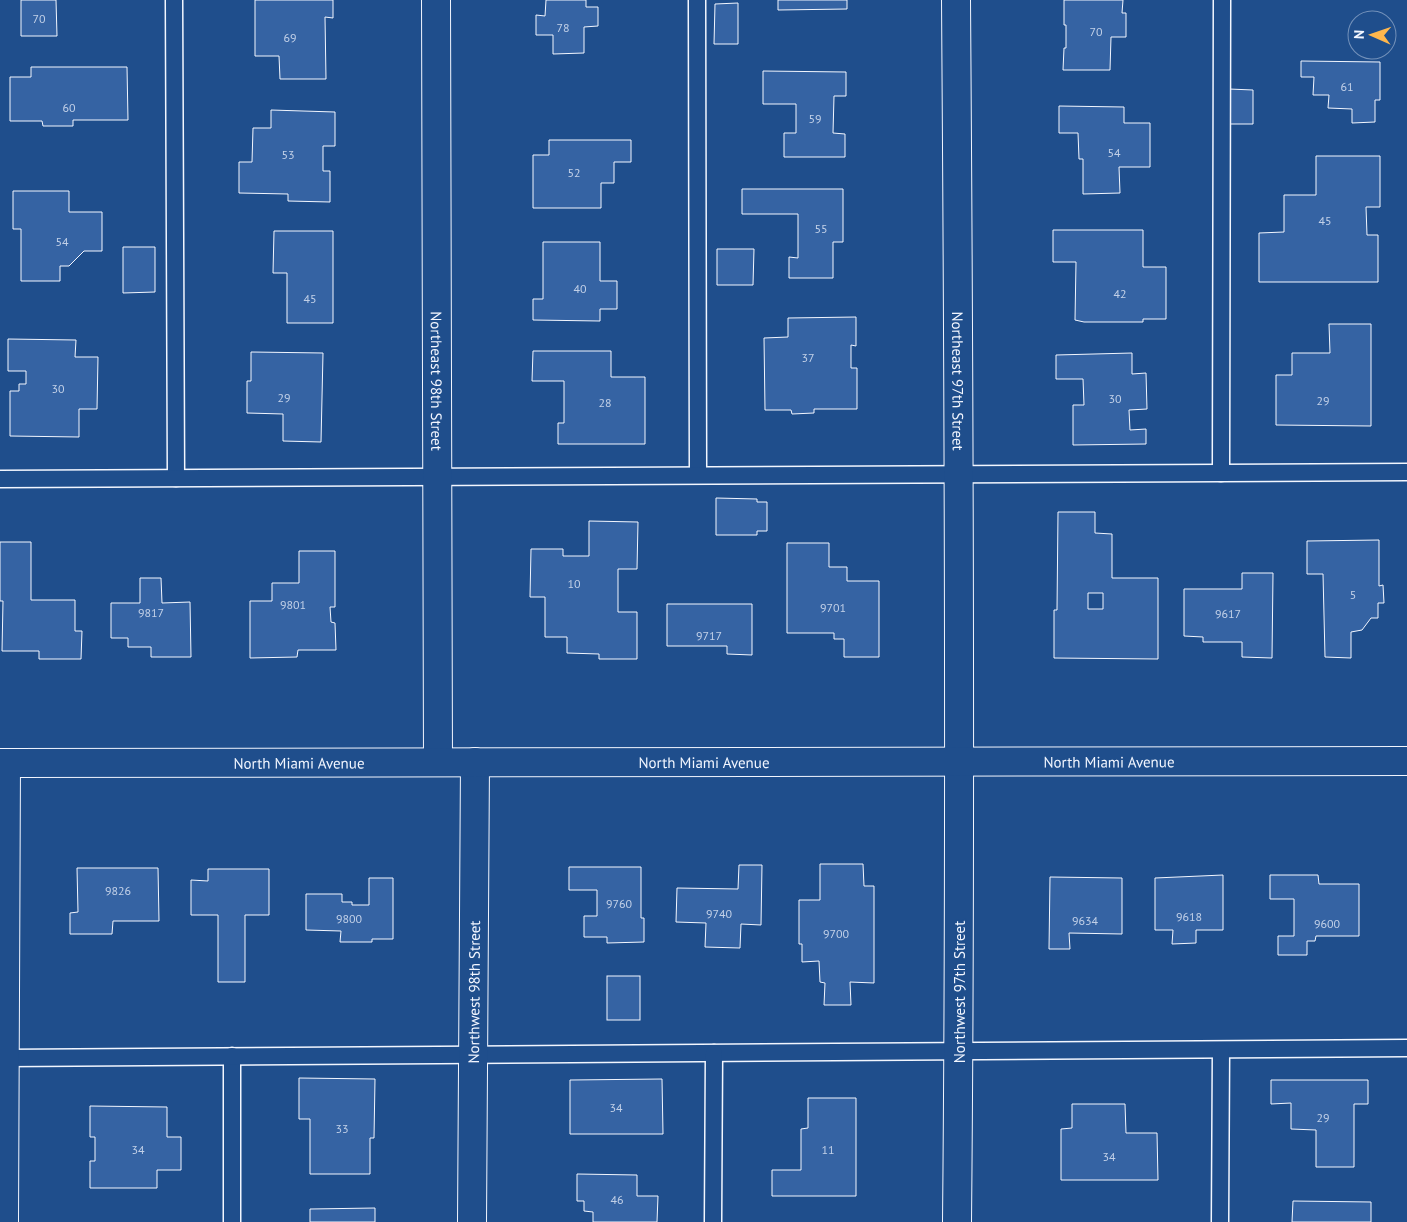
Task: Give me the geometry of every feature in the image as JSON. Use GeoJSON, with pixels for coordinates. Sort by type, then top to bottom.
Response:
{"type":"FeatureCollection","features":[{"type":"Feature","properties":{"kind":"street","name":"Northeast 98th Street"},"geometry":{"type":"LineString","coordinates":[[436,0],[438,762]]}},
{"type":"Feature","properties":{"kind":"street","name":"Northeast 97th Street"},"geometry":{"type":"LineString","coordinates":[[956,0],[959,761]]}},
{"type":"Feature","properties":{"kind":"street","name":"North Miami Avenue"},"geometry":{"type":"LineString","coordinates":[[3,764],[1407,760]]}},
{"type":"Feature","properties":{"kind":"street","name":"Northwest 97th Street"},"geometry":{"type":"LineString","coordinates":[[957,1222],[959,761]]}},
{"type":"Feature","properties":{"kind":"street","name":"Northwest 98th Street"},"geometry":{"type":"LineString","coordinates":[[472,1222],[475,762]]}},
{"type":"Feature","properties":{"kind":"street"},"geometry":{"type":"LineString","coordinates":[[3,764],[4,1222]]}},
{"type":"Feature","properties":{"kind":"lane"},"geometry":{"type":"LineString","coordinates":[[174,0],[176,478]]}},
{"type":"Feature","properties":{"kind":"lane"},"geometry":{"type":"LineString","coordinates":[[697,0],[698,475]]}},
{"type":"Feature","properties":{"kind":"lane"},"geometry":{"type":"LineString","coordinates":[[1221,473],[1222,0]]}},
{"type":"Feature","properties":{"kind":"lane"},"geometry":{"type":"LineString","coordinates":[[0,479],[1407,472]]}},
{"type":"Feature","properties":{"kind":"lane"},"geometry":{"type":"LineString","coordinates":[[5,1058],[1407,1048]]}},
{"type":"Feature","properties":{"kind":"lane"},"geometry":{"type":"LineString","coordinates":[[1220,1222],[1221,1050]]}},
{"type":"Feature","properties":{"kind":"lane"},"geometry":{"type":"LineString","coordinates":[[713,1222],[714,1053]]}},
{"type":"Feature","properties":{"kind":"lane"},"geometry":{"type":"LineString","coordinates":[[232,1056],[232,1222]]}},
{"type":"Feature","properties":{"kind":"building"},"geometry":{"type":"Polygon","coordinates":[[[21,0],[56,0],[57,36],[21,36],[21,0]]]}},
{"type":"Feature","properties":{"kind":"building"},"geometry":{"type":"Polygon","coordinates":[[[255,0],[333,0],[333,18],[325,17],[326,79],[280,79],[279,56],[255,56],[255,0]]]}},
{"type":"Feature","properties":{"kind":"building"},"geometry":{"type":"Polygon","coordinates":[[[546,0],[586,0],[586,7],[598,7],[598,26],[584,27],[584,53],[553,54],[553,35],[536,35],[536,15],[545,16],[546,0]]]}},
{"type":"Feature","properties":{"kind":"building"},"geometry":{"type":"Polygon","coordinates":[[[778,0],[847,0],[847,9],[778,10],[778,0]]]}},
{"type":"Feature","properties":{"kind":"building"},"geometry":{"type":"Polygon","coordinates":[[[1064,0],[1123,0],[1122,13],[1126,13],[1126,37],[1111,37],[1110,70],[1063,70],[1064,48],[1066,48],[1064,0]]]}},
{"type":"Feature","properties":{"kind":"building"},"geometry":{"type":"Polygon","coordinates":[[[738,3],[738,44],[714,44],[715,4],[738,3]]]}},
{"type":"Feature","properties":{"kind":"building"},"geometry":{"type":"Polygon","coordinates":[[[1301,61],[1380,62],[1380,100],[1375,100],[1375,122],[1352,123],[1352,109],[1328,108],[1329,95],[1313,95],[1314,77],[1301,77],[1301,61]]]}},
{"type":"Feature","properties":{"kind":"building"},"geometry":{"type":"Polygon","coordinates":[[[31,67],[127,67],[128,120],[73,120],[73,126],[43,126],[42,121],[10,121],[10,77],[31,77],[31,67]]]}},
{"type":"Feature","properties":{"kind":"building"},"geometry":{"type":"Polygon","coordinates":[[[763,71],[846,72],[846,96],[834,96],[833,133],[845,134],[845,157],[784,157],[784,133],[796,133],[796,104],[763,104],[763,71]]]}},
{"type":"Feature","properties":{"kind":"building"},"geometry":{"type":"Polygon","coordinates":[[[1229,89],[1253,90],[1253,124],[1229,124],[1229,89]]]}},
{"type":"Feature","properties":{"kind":"building"},"geometry":{"type":"Polygon","coordinates":[[[1059,106],[1124,107],[1124,123],[1150,123],[1150,167],[1119,167],[1120,193],[1083,194],[1083,159],[1079,159],[1078,133],[1059,133],[1059,106]]]}},
{"type":"Feature","properties":{"kind":"building"},"geometry":{"type":"Polygon","coordinates":[[[271,110],[335,112],[335,146],[323,146],[323,171],[330,171],[330,202],[288,201],[288,194],[239,193],[239,162],[252,162],[253,128],[271,128],[271,110]]]}},
{"type":"Feature","properties":{"kind":"building"},"geometry":{"type":"Polygon","coordinates":[[[549,140],[631,140],[631,162],[614,162],[614,183],[601,183],[601,208],[533,208],[533,155],[549,155],[549,140]]]}},
{"type":"Feature","properties":{"kind":"building"},"geometry":{"type":"Polygon","coordinates":[[[1316,156],[1380,156],[1380,207],[1366,207],[1367,235],[1378,235],[1378,282],[1259,282],[1259,233],[1284,232],[1284,195],[1316,195],[1316,156]]]}},
{"type":"Feature","properties":{"kind":"building"},"geometry":{"type":"Polygon","coordinates":[[[742,189],[843,189],[843,242],[833,242],[833,278],[789,278],[789,257],[798,258],[798,214],[742,214],[742,189]]]}},
{"type":"Feature","properties":{"kind":"building"},"geometry":{"type":"Polygon","coordinates":[[[13,191],[69,191],[69,212],[102,212],[102,251],[84,251],[69,266],[60,266],[60,281],[21,281],[21,229],[13,229],[13,191]]]}},
{"type":"Feature","properties":{"kind":"building"},"geometry":{"type":"Polygon","coordinates":[[[1053,230],[1143,230],[1143,267],[1166,267],[1166,319],[1143,319],[1143,322],[1084,322],[1075,320],[1076,262],[1053,262],[1053,230]]]}},
{"type":"Feature","properties":{"kind":"building"},"geometry":{"type":"Polygon","coordinates":[[[274,231],[333,231],[333,323],[287,323],[287,273],[273,273],[274,231]]]}},
{"type":"Feature","properties":{"kind":"building"},"geometry":{"type":"Polygon","coordinates":[[[543,242],[600,242],[600,281],[617,281],[617,309],[600,309],[600,321],[533,320],[533,299],[543,299],[543,242]]]}},
{"type":"Feature","properties":{"kind":"building"},"geometry":{"type":"Polygon","coordinates":[[[123,247],[155,247],[155,292],[123,293],[123,247]]]}},
{"type":"Feature","properties":{"kind":"building"},"geometry":{"type":"Polygon","coordinates":[[[717,249],[754,249],[753,285],[717,285],[717,249]]]}},
{"type":"Feature","properties":{"kind":"building"},"geometry":{"type":"Polygon","coordinates":[[[856,317],[856,346],[851,345],[851,368],[857,368],[857,409],[814,409],[814,413],[792,414],[791,410],[765,410],[764,338],[788,337],[788,318],[856,317]]]}},
{"type":"Feature","properties":{"kind":"building"},"geometry":{"type":"Polygon","coordinates":[[[1329,324],[1371,324],[1371,426],[1276,425],[1276,375],[1292,375],[1292,353],[1330,353],[1329,324]]]}},
{"type":"Feature","properties":{"kind":"building"},"geometry":{"type":"Polygon","coordinates":[[[8,339],[76,340],[75,357],[98,357],[97,409],[79,409],[79,437],[10,436],[10,391],[19,391],[19,384],[26,384],[26,371],[8,371],[8,339]]]}},
{"type":"Feature","properties":{"kind":"building"},"geometry":{"type":"Polygon","coordinates":[[[533,351],[611,351],[611,377],[645,377],[645,444],[558,444],[558,423],[564,423],[564,381],[532,381],[533,351]]]}},
{"type":"Feature","properties":{"kind":"building"},"geometry":{"type":"Polygon","coordinates":[[[251,352],[323,353],[321,442],[283,441],[283,414],[247,413],[247,381],[251,381],[251,352]]]}},
{"type":"Feature","properties":{"kind":"building"},"geometry":{"type":"Polygon","coordinates":[[[1132,353],[1132,374],[1146,373],[1147,409],[1129,410],[1130,430],[1146,429],[1146,444],[1073,445],[1073,405],[1084,405],[1083,379],[1056,379],[1056,355],[1132,353]]]}},
{"type":"Feature","properties":{"kind":"building"},"geometry":{"type":"Polygon","coordinates":[[[716,498],[757,499],[757,502],[767,502],[767,531],[757,531],[757,535],[716,535],[716,498]]]}},
{"type":"Feature","properties":{"kind":"building"},"geometry":{"type":"Polygon","coordinates":[[[1058,512],[1095,512],[1095,533],[1112,534],[1112,578],[1158,578],[1158,659],[1054,658],[1054,610],[1057,610],[1058,512]],[[1088,593],[1088,609],[1103,609],[1103,593],[1088,593]]]}},
{"type":"Feature","properties":{"kind":"building"},"geometry":{"type":"Polygon","coordinates":[[[589,521],[638,522],[637,569],[618,569],[618,612],[637,612],[637,659],[599,659],[599,654],[567,653],[567,637],[545,637],[545,597],[530,597],[531,549],[563,549],[563,556],[589,556],[589,521]]]}},
{"type":"Feature","properties":{"kind":"building"},"geometry":{"type":"Polygon","coordinates":[[[1379,540],[1379,586],[1383,585],[1384,603],[1378,603],[1378,618],[1371,618],[1362,630],[1351,632],[1351,658],[1325,657],[1323,574],[1307,574],[1307,541],[1379,540]]]}},
{"type":"Feature","properties":{"kind":"building"},"geometry":{"type":"Polygon","coordinates":[[[0,542],[31,542],[31,600],[75,600],[75,631],[82,631],[81,659],[39,659],[39,651],[2,651],[3,601],[0,601],[0,542]]]}},
{"type":"Feature","properties":{"kind":"building"},"geometry":{"type":"Polygon","coordinates":[[[787,543],[829,543],[829,567],[847,567],[847,581],[879,581],[879,657],[844,657],[844,639],[834,639],[834,633],[787,633],[787,543]]]}},
{"type":"Feature","properties":{"kind":"building"},"geometry":{"type":"Polygon","coordinates":[[[299,551],[335,551],[335,607],[330,607],[331,622],[335,623],[336,650],[298,650],[297,657],[250,658],[250,601],[272,601],[272,583],[299,583],[299,551]]]}},
{"type":"Feature","properties":{"kind":"building"},"geometry":{"type":"Polygon","coordinates":[[[1242,573],[1273,573],[1272,658],[1242,657],[1242,642],[1203,642],[1203,637],[1184,636],[1184,589],[1242,589],[1242,573]]]}},
{"type":"Feature","properties":{"kind":"building"},"geometry":{"type":"Polygon","coordinates":[[[140,578],[161,578],[162,603],[190,602],[191,657],[151,657],[151,647],[128,647],[128,638],[111,638],[111,603],[140,603],[140,578]]]}},
{"type":"Feature","properties":{"kind":"building"},"geometry":{"type":"Polygon","coordinates":[[[667,604],[752,604],[752,655],[727,654],[727,646],[667,646],[667,604]]]}},
{"type":"Feature","properties":{"kind":"building"},"geometry":{"type":"Polygon","coordinates":[[[820,864],[863,864],[864,886],[874,886],[874,983],[850,982],[851,1005],[824,1005],[825,983],[820,982],[819,961],[802,962],[802,944],[799,944],[799,900],[820,900],[820,864]]]}},
{"type":"Feature","properties":{"kind":"building"},"geometry":{"type":"Polygon","coordinates":[[[739,865],[762,865],[761,925],[741,924],[740,948],[705,947],[706,923],[676,922],[677,888],[738,889],[739,865]]]}},
{"type":"Feature","properties":{"kind":"building"},"geometry":{"type":"Polygon","coordinates":[[[569,867],[641,867],[641,918],[644,918],[644,942],[607,943],[607,937],[584,937],[584,916],[597,916],[597,890],[569,890],[569,867]]]}},
{"type":"Feature","properties":{"kind":"building"},"geometry":{"type":"Polygon","coordinates":[[[77,868],[158,868],[159,921],[113,921],[112,934],[70,934],[70,913],[78,912],[77,868]]]}},
{"type":"Feature","properties":{"kind":"building"},"geometry":{"type":"Polygon","coordinates":[[[208,869],[269,869],[269,915],[245,915],[245,982],[218,982],[218,915],[191,915],[191,880],[208,881],[208,869]]]}},
{"type":"Feature","properties":{"kind":"building"},"geometry":{"type":"Polygon","coordinates":[[[1223,875],[1223,930],[1196,930],[1196,943],[1172,944],[1173,930],[1155,930],[1155,878],[1223,875]]]}},
{"type":"Feature","properties":{"kind":"building"},"geometry":{"type":"Polygon","coordinates":[[[1270,875],[1318,875],[1319,884],[1359,884],[1359,936],[1316,936],[1315,941],[1307,941],[1307,955],[1278,955],[1278,936],[1294,936],[1294,899],[1270,899],[1270,875]]]}},
{"type":"Feature","properties":{"kind":"building"},"geometry":{"type":"Polygon","coordinates":[[[1050,877],[1122,878],[1122,934],[1069,933],[1070,949],[1049,949],[1050,877]]]}},
{"type":"Feature","properties":{"kind":"building"},"geometry":{"type":"Polygon","coordinates":[[[369,878],[393,878],[393,939],[372,939],[372,942],[340,942],[341,931],[306,930],[306,894],[342,894],[342,902],[352,902],[352,905],[369,905],[369,878]]]}},
{"type":"Feature","properties":{"kind":"building"},"geometry":{"type":"Polygon","coordinates":[[[607,976],[640,976],[640,1020],[607,1020],[607,976]]]}},
{"type":"Feature","properties":{"kind":"building"},"geometry":{"type":"Polygon","coordinates":[[[299,1078],[375,1079],[374,1138],[370,1138],[370,1174],[310,1174],[310,1119],[299,1119],[299,1078]]]}},
{"type":"Feature","properties":{"kind":"building"},"geometry":{"type":"Polygon","coordinates":[[[662,1079],[663,1134],[570,1134],[570,1080],[662,1079]]]}},
{"type":"Feature","properties":{"kind":"building"},"geometry":{"type":"Polygon","coordinates":[[[1271,1080],[1368,1080],[1368,1104],[1354,1104],[1354,1167],[1316,1167],[1316,1130],[1291,1129],[1291,1103],[1271,1104],[1271,1080]]]}},
{"type":"Feature","properties":{"kind":"building"},"geometry":{"type":"Polygon","coordinates":[[[808,1098],[856,1098],[856,1196],[772,1196],[772,1170],[801,1170],[801,1129],[808,1128],[808,1098]]]}},
{"type":"Feature","properties":{"kind":"building"},"geometry":{"type":"Polygon","coordinates":[[[1072,1104],[1125,1104],[1126,1133],[1157,1133],[1158,1180],[1061,1180],[1061,1129],[1072,1128],[1072,1104]]]}},
{"type":"Feature","properties":{"kind":"building"},"geometry":{"type":"Polygon","coordinates":[[[90,1106],[167,1107],[167,1137],[181,1137],[181,1170],[157,1170],[157,1188],[90,1188],[90,1161],[95,1161],[95,1137],[90,1137],[90,1106]]]}},
{"type":"Feature","properties":{"kind":"building"},"geometry":{"type":"Polygon","coordinates":[[[577,1174],[637,1175],[637,1196],[658,1196],[657,1222],[593,1222],[593,1212],[584,1211],[584,1201],[577,1201],[577,1174]]]}},
{"type":"Feature","properties":{"kind":"building"},"geometry":{"type":"Polygon","coordinates":[[[1293,1201],[1371,1202],[1371,1222],[1292,1222],[1293,1201]]]}},
{"type":"Feature","properties":{"kind":"building"},"geometry":{"type":"Polygon","coordinates":[[[375,1208],[375,1222],[310,1222],[310,1209],[375,1208]]]}}]}
